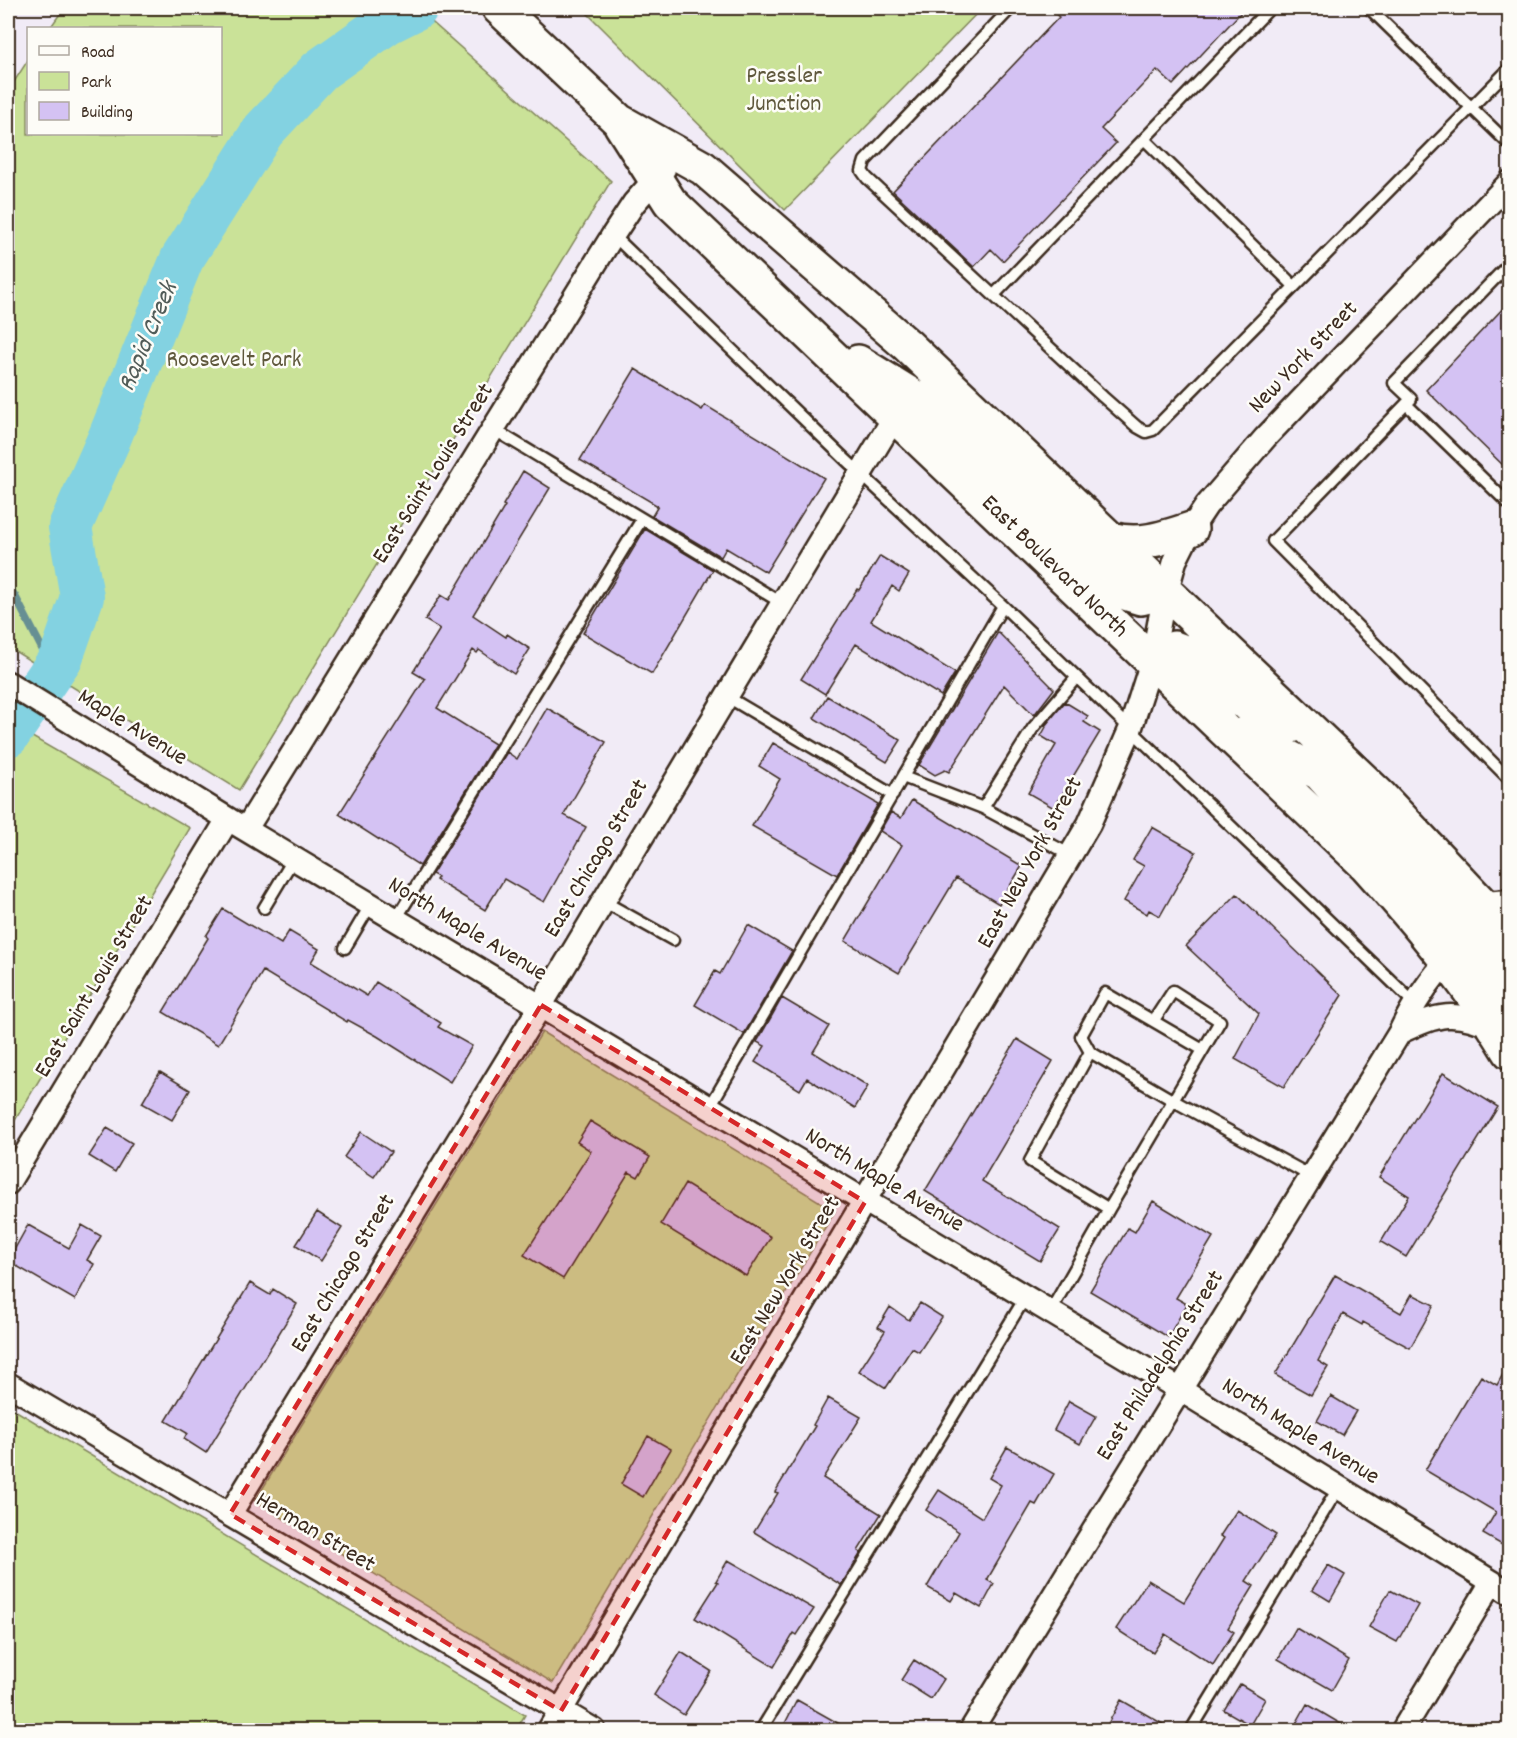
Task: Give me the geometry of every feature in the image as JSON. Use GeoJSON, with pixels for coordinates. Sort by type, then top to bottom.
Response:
{"type":"FeatureCollection","features":[{"type":"Feature","properties":{"kind":"main road"},"geometry":{"type":"LineString","coordinates":[[499,8],[619,121],[703,168],[907,345],[1497,905],[1509,940]]}},
{"type":"Feature","properties":{"kind":"main road","name":"East Boulevard North"},"geometry":{"type":"LineString","coordinates":[[619,121],[670,202],[1366,865],[1416,920],[1448,960],[1502,1040]]}},
{"type":"Feature","properties":{"kind":"main road"},"geometry":{"type":"LineString","coordinates":[[656,179],[667,176],[683,181],[705,195],[778,257],[857,301]]}},
{"type":"Feature","properties":{"kind":"main road"},"geometry":{"type":"LineString","coordinates":[[801,327],[934,409],[1128,594],[1141,598],[1167,592]]}},
{"type":"Feature","properties":{"kind":"main road"},"geometry":{"type":"LineString","coordinates":[[1111,539],[1141,543],[1191,529]]}},
{"type":"Feature","properties":{"kind":"main road"},"geometry":{"type":"LineString","coordinates":[[1152,661],[1163,652],[1174,648],[1185,652],[1229,695],[1321,740]]}},
{"type":"Feature","properties":{"kind":"main road"},"geometry":{"type":"LineString","coordinates":[[1211,717],[1319,773],[1467,938],[1486,952],[1509,952]]}},
{"type":"Feature","properties":{"kind":"main road"},"geometry":{"type":"LineString","coordinates":[[1448,960],[1458,958],[1490,972],[1509,998]]}},
{"type":"Feature","properties":{"kind":"street","name":"East Saint Louis Street"},"geometry":{"type":"LineString","coordinates":[[8,1183],[493,429],[613,235],[634,203],[676,153]]}},
{"type":"Feature","properties":{"kind":"street","name":"New York Street"},"geometry":{"type":"LineString","coordinates":[[1152,661],[1175,561],[1191,529],[1207,505],[1265,438],[1509,182]]}},
{"type":"Feature","properties":{"kind":"street","name":"East Chicago Street"},"geometry":{"type":"LineString","coordinates":[[230,1514],[895,416]]}},
{"type":"Feature","properties":{"kind":"street","name":"East New York Street"},"geometry":{"type":"LineString","coordinates":[[549,1731],[1089,824],[1130,730],[1152,661]]}},
{"type":"Feature","properties":{"kind":"street","name":"Maple Avenue"},"geometry":{"type":"LineString","coordinates":[[8,683],[237,824]]}},
{"type":"Feature","properties":{"kind":"street","name":"North Maple Avenue"},"geometry":{"type":"LineString","coordinates":[[237,824],[1179,1389],[1501,1587]]}},
{"type":"Feature","properties":{"kind":"street","name":"East Philadelphia Street"},"geometry":{"type":"LineString","coordinates":[[971,1731],[1400,1032],[1414,1003],[1431,977],[1448,960]]}},
{"type":"Feature","properties":{"kind":"street"},"geometry":{"type":"LineString","coordinates":[[1400,1032],[1432,1017],[1453,1015],[1477,1020],[1502,1040]]}},
{"type":"Feature","properties":{"kind":"street","name":"Herman Street"},"geometry":{"type":"LineString","coordinates":[[8,1384],[594,1731]]}},
{"type":"Feature","properties":{"kind":"street"},"geometry":{"type":"LineString","coordinates":[[1402,1731],[1501,1587]]}},
{"type":"Feature","properties":{"kind":"lane"},"geometry":{"type":"LineString","coordinates":[[1011,8],[865,161],[862,171],[1137,428],[1146,432],[1153,430],[1509,66]]}},
{"type":"Feature","properties":{"kind":"lane"},"geometry":{"type":"LineString","coordinates":[[994,295],[1270,8]]}},
{"type":"Feature","properties":{"kind":"lane"},"geometry":{"type":"LineString","coordinates":[[1369,8],[1509,145]]}},
{"type":"Feature","properties":{"kind":"lane"},"geometry":{"type":"LineString","coordinates":[[1144,139],[1294,286]]}},
{"type":"Feature","properties":{"kind":"lane"},"geometry":{"type":"LineString","coordinates":[[613,235],[860,473],[1003,606],[1414,1003]]}},
{"type":"Feature","properties":{"kind":"lane"},"geometry":{"type":"LineString","coordinates":[[1509,263],[1394,383],[1411,399],[1406,405],[1273,541],[1509,780]]}},
{"type":"Feature","properties":{"kind":"lane"},"geometry":{"type":"LineString","coordinates":[[1406,405],[1509,505]]}},
{"type":"Feature","properties":{"kind":"lane"},"geometry":{"type":"LineString","coordinates":[[493,429],[782,603]]}},
{"type":"Feature","properties":{"kind":"lane"},"geometry":{"type":"LineString","coordinates":[[396,919],[642,519]]}},
{"type":"Feature","properties":{"kind":"lane"},"geometry":{"type":"LineString","coordinates":[[709,1107],[1003,606]]}},
{"type":"Feature","properties":{"kind":"lane"},"geometry":{"type":"LineString","coordinates":[[983,808],[1033,728],[1076,678]]}},
{"type":"Feature","properties":{"kind":"lane"},"geometry":{"type":"LineString","coordinates":[[726,696],[893,795]]}},
{"type":"Feature","properties":{"kind":"lane"},"geometry":{"type":"LineString","coordinates":[[903,777],[983,808],[1071,855]]}},
{"type":"Feature","properties":{"kind":"lane"},"geometry":{"type":"LineString","coordinates":[[264,908],[294,858]]}},
{"type":"Feature","properties":{"kind":"lane"},"geometry":{"type":"LineString","coordinates":[[603,901],[673,940]]}},
{"type":"Feature","properties":{"kind":"lane"},"geometry":{"type":"LineString","coordinates":[[345,948],[371,904]]}},
{"type":"Feature","properties":{"kind":"lane"},"geometry":{"type":"LineString","coordinates":[[1050,1312],[1108,1209],[1220,1021],[1173,991],[1154,1020]]}},
{"type":"Feature","properties":{"kind":"lane"},"geometry":{"type":"LineString","coordinates":[[1203,1050],[1105,993],[1081,1036],[1090,1052],[1311,1176]]}},
{"type":"Feature","properties":{"kind":"lane"},"geometry":{"type":"LineString","coordinates":[[1090,1052],[1030,1161],[1108,1209]]}},
{"type":"Feature","properties":{"kind":"lane"},"geometry":{"type":"LineString","coordinates":[[761,1731],[1025,1298]]}},
{"type":"Feature","properties":{"kind":"lane"},"geometry":{"type":"LineString","coordinates":[[1191,1731],[1339,1487]]}},
{"type":"Feature","properties":{"kind":"highlighted area"},"geometry":{"type":"Polygon","coordinates":[[[541,1005],[865,1202],[561,1711],[230,1514],[541,1005]]]}},
{"type":"Feature","properties":{"kind":"green space","name":"Roosevelt Park"},"geometry":{"type":"Polygon","coordinates":[[[64,8],[416,8],[611,181],[239,790],[8,647],[8,91],[27,62],[27,135],[222,135],[222,27],[51,27],[64,8]]]}},
{"type":"Feature","properties":{"kind":"green space","name":"Pressler Junction"},"geometry":{"type":"Polygon","coordinates":[[[582,8],[982,8],[785,210],[582,8]]]}},
{"type":"Feature","properties":{"kind":"green space"},"geometry":{"type":"Polygon","coordinates":[[[8,723],[190,828],[8,1132],[8,723]]]}},
{"type":"Feature","properties":{"kind":"green space"},"geometry":{"type":"Polygon","coordinates":[[[542,1032],[835,1211],[553,1683],[255,1501],[542,1032]]]}},
{"type":"Feature","properties":{"kind":"green space"},"geometry":{"type":"Polygon","coordinates":[[[8,1406],[525,1715],[516,1730],[8,1730],[8,1406]]]}},
{"type":"Feature","properties":{"kind":"building"},"geometry":{"type":"Polygon","coordinates":[[[1048,8],[1245,8],[1173,85],[1157,70],[1101,129],[1116,143],[1003,261],[991,249],[974,267],[893,191],[1059,17],[1048,8]]]}},
{"type":"Feature","properties":{"kind":"building"},"geometry":{"type":"Polygon","coordinates":[[[1509,302],[1509,471],[1426,390],[1509,302]]]}},
{"type":"Feature","properties":{"kind":"building"},"geometry":{"type":"Polygon","coordinates":[[[635,369],[702,410],[705,405],[824,478],[766,572],[726,548],[721,557],[652,516],[658,506],[580,460],[635,369]]]}},
{"type":"Feature","properties":{"kind":"building"},"geometry":{"type":"Polygon","coordinates":[[[523,471],[550,488],[473,615],[506,637],[507,634],[530,649],[514,674],[479,650],[477,653],[473,650],[437,708],[495,744],[420,866],[339,814],[425,679],[413,672],[440,629],[425,620],[441,595],[449,600],[505,506],[503,505],[523,471]]]}},
{"type":"Feature","properties":{"kind":"building"},"geometry":{"type":"Polygon","coordinates":[[[645,529],[713,570],[652,674],[583,633],[645,529]]]}},
{"type":"Feature","properties":{"kind":"building"},"geometry":{"type":"Polygon","coordinates":[[[880,556],[909,574],[899,591],[892,586],[871,621],[955,673],[941,696],[856,644],[825,694],[801,679],[880,556]]]}},
{"type":"Feature","properties":{"kind":"building"},"geometry":{"type":"Polygon","coordinates":[[[998,632],[1054,689],[1034,715],[1004,685],[949,772],[945,770],[935,775],[919,765],[998,632]]]}},
{"type":"Feature","properties":{"kind":"building"},"geometry":{"type":"Polygon","coordinates":[[[827,696],[901,740],[887,762],[814,718],[827,696]]]}},
{"type":"Feature","properties":{"kind":"building"},"geometry":{"type":"Polygon","coordinates":[[[1065,702],[1088,716],[1084,722],[1100,732],[1054,808],[1028,793],[1056,745],[1041,736],[1045,726],[1065,702]]]}},
{"type":"Feature","properties":{"kind":"building"},"geometry":{"type":"Polygon","coordinates":[[[547,708],[606,742],[564,815],[586,827],[544,902],[504,879],[485,910],[436,880],[438,877],[432,874],[507,752],[517,759],[547,708]]]}},
{"type":"Feature","properties":{"kind":"building"},"geometry":{"type":"Polygon","coordinates":[[[773,743],[878,804],[837,875],[752,826],[780,779],[759,766],[773,743]]]}},
{"type":"Feature","properties":{"kind":"building"},"geometry":{"type":"Polygon","coordinates":[[[912,800],[1022,866],[999,904],[956,878],[899,973],[845,941],[902,845],[880,831],[891,812],[901,818],[912,800]]]}},
{"type":"Feature","properties":{"kind":"building"},"geometry":{"type":"Polygon","coordinates":[[[1152,827],[1196,852],[1160,916],[1149,910],[1147,914],[1124,901],[1144,866],[1133,860],[1152,827]]]}},
{"type":"Feature","properties":{"kind":"building"},"geometry":{"type":"Polygon","coordinates":[[[1237,894],[1342,995],[1284,1087],[1235,1059],[1259,1014],[1186,946],[1237,894]]]}},
{"type":"Feature","properties":{"kind":"building"},"geometry":{"type":"Polygon","coordinates":[[[223,909],[281,944],[289,931],[319,949],[311,962],[367,996],[376,982],[441,1023],[438,1027],[472,1046],[450,1082],[377,1036],[348,1020],[347,1022],[263,971],[218,1045],[163,1012],[223,909]]]}},
{"type":"Feature","properties":{"kind":"building"},"geometry":{"type":"Polygon","coordinates":[[[748,925],[792,951],[744,1034],[695,1005],[715,971],[720,974],[748,925]]]}},
{"type":"Feature","properties":{"kind":"building"},"geometry":{"type":"Polygon","coordinates":[[[782,998],[829,1026],[813,1052],[868,1086],[855,1108],[807,1078],[800,1090],[755,1062],[765,1046],[757,1042],[782,998]]]}},
{"type":"Feature","properties":{"kind":"building"},"geometry":{"type":"Polygon","coordinates":[[[1017,1039],[1053,1061],[982,1181],[1060,1229],[1040,1261],[925,1191],[1017,1039]]]}},
{"type":"Feature","properties":{"kind":"building"},"geometry":{"type":"Polygon","coordinates":[[[160,1072],[190,1090],[172,1120],[142,1103],[160,1072]]]}},
{"type":"Feature","properties":{"kind":"building"},"geometry":{"type":"Polygon","coordinates":[[[1443,1073],[1498,1107],[1406,1257],[1381,1242],[1409,1196],[1379,1177],[1443,1073]]]}},
{"type":"Feature","properties":{"kind":"building"},"geometry":{"type":"Polygon","coordinates":[[[590,1121],[650,1157],[638,1177],[629,1172],[563,1279],[524,1255],[591,1151],[577,1142],[590,1121]]]}},
{"type":"Feature","properties":{"kind":"building"},"geometry":{"type":"Polygon","coordinates":[[[107,1128],[132,1143],[115,1172],[89,1156],[107,1128]]]}},
{"type":"Feature","properties":{"kind":"building"},"geometry":{"type":"Polygon","coordinates":[[[361,1132],[391,1152],[374,1177],[344,1157],[361,1132]]]}},
{"type":"Feature","properties":{"kind":"building"},"geometry":{"type":"Polygon","coordinates":[[[685,1184],[771,1237],[746,1276],[661,1224],[685,1184]]]}},
{"type":"Feature","properties":{"kind":"building"},"geometry":{"type":"Polygon","coordinates":[[[1153,1201],[1213,1237],[1176,1298],[1187,1304],[1168,1337],[1090,1291],[1128,1228],[1135,1232],[1153,1201]]]}},
{"type":"Feature","properties":{"kind":"building"},"geometry":{"type":"Polygon","coordinates":[[[317,1212],[342,1228],[321,1261],[296,1245],[317,1212]]]}},
{"type":"Feature","properties":{"kind":"building"},"geometry":{"type":"Polygon","coordinates":[[[28,1225],[69,1248],[82,1225],[101,1236],[87,1260],[94,1264],[75,1300],[8,1261],[28,1225]]]}},
{"type":"Feature","properties":{"kind":"building"},"geometry":{"type":"Polygon","coordinates":[[[1335,1275],[1401,1313],[1412,1294],[1434,1305],[1410,1348],[1363,1322],[1362,1325],[1343,1314],[1318,1361],[1328,1367],[1311,1395],[1275,1375],[1335,1275]]]}},
{"type":"Feature","properties":{"kind":"building"},"geometry":{"type":"Polygon","coordinates":[[[250,1283],[270,1295],[273,1289],[297,1304],[206,1453],[184,1439],[187,1433],[166,1421],[250,1283]]]}},
{"type":"Feature","properties":{"kind":"building"},"geometry":{"type":"Polygon","coordinates":[[[920,1303],[942,1317],[919,1352],[912,1348],[886,1388],[859,1371],[885,1331],[878,1327],[890,1307],[909,1320],[920,1303]]]}},
{"type":"Feature","properties":{"kind":"building"},"geometry":{"type":"Polygon","coordinates":[[[1509,1363],[1509,1549],[1483,1534],[1496,1512],[1425,1470],[1481,1376],[1497,1385],[1509,1363]]]}},
{"type":"Feature","properties":{"kind":"building"},"geometry":{"type":"Polygon","coordinates":[[[1331,1396],[1356,1411],[1342,1435],[1317,1421],[1331,1396]]]}},
{"type":"Feature","properties":{"kind":"building"},"geometry":{"type":"Polygon","coordinates":[[[828,1398],[861,1417],[823,1478],[881,1514],[858,1551],[861,1553],[841,1585],[754,1532],[815,1426],[813,1425],[828,1398]]]}},
{"type":"Feature","properties":{"kind":"building"},"geometry":{"type":"Polygon","coordinates":[[[1069,1401],[1096,1416],[1080,1444],[1054,1430],[1069,1401]]]}},
{"type":"Feature","properties":{"kind":"building"},"geometry":{"type":"Polygon","coordinates":[[[648,1436],[671,1449],[643,1497],[621,1484],[648,1436]]]}},
{"type":"Feature","properties":{"kind":"building"},"geometry":{"type":"Polygon","coordinates":[[[1007,1447],[1054,1474],[1036,1505],[1032,1503],[987,1580],[994,1584],[981,1608],[956,1593],[951,1601],[927,1587],[959,1532],[926,1510],[939,1490],[982,1518],[1001,1485],[989,1478],[1007,1447]]]}},
{"type":"Feature","properties":{"kind":"building"},"geometry":{"type":"Polygon","coordinates":[[[1237,1510],[1276,1535],[1246,1581],[1254,1586],[1228,1628],[1234,1632],[1213,1665],[1165,1634],[1153,1653],[1116,1629],[1148,1580],[1184,1602],[1224,1538],[1220,1536],[1237,1510]]]}},
{"type":"Feature","properties":{"kind":"building"},"geometry":{"type":"Polygon","coordinates":[[[728,1560],[814,1609],[797,1635],[794,1633],[774,1667],[695,1618],[718,1582],[716,1581],[728,1560]]]}},
{"type":"Feature","properties":{"kind":"building"},"geometry":{"type":"Polygon","coordinates":[[[1328,1565],[1345,1575],[1330,1601],[1312,1590],[1328,1565]]]}},
{"type":"Feature","properties":{"kind":"building"},"geometry":{"type":"Polygon","coordinates":[[[1390,1590],[1418,1605],[1397,1642],[1369,1627],[1390,1590]]]}},
{"type":"Feature","properties":{"kind":"building"},"geometry":{"type":"Polygon","coordinates":[[[1296,1628],[1349,1660],[1332,1690],[1278,1659],[1296,1628]]]}},
{"type":"Feature","properties":{"kind":"building"},"geometry":{"type":"Polygon","coordinates":[[[681,1652],[711,1671],[684,1715],[654,1695],[681,1652]]]}},
{"type":"Feature","properties":{"kind":"building"},"geometry":{"type":"Polygon","coordinates":[[[914,1660],[944,1679],[931,1699],[901,1680],[914,1660]]]}},
{"type":"Feature","properties":{"kind":"building"},"geometry":{"type":"Polygon","coordinates":[[[1240,1684],[1265,1699],[1250,1725],[1224,1710],[1240,1684]]]}},
{"type":"Feature","properties":{"kind":"building"},"geometry":{"type":"Polygon","coordinates":[[[797,1700],[852,1731],[781,1731],[797,1700]]]}},
{"type":"Feature","properties":{"kind":"building"},"geometry":{"type":"Polygon","coordinates":[[[1121,1700],[1175,1731],[1104,1731],[1121,1700]]]}},
{"type":"Feature","properties":{"kind":"building"},"geometry":{"type":"Polygon","coordinates":[[[1307,1704],[1353,1731],[1292,1731],[1307,1704]]]}},
{"type":"Feature","properties":{"kind":"waterway","name":"Rapid Creek"},"geometry":{"type":"LineString","coordinates":[[8,735],[61,658],[82,597],[70,527],[109,439],[182,259],[263,131],[320,70],[388,22],[416,8]]}},
{"type":"Feature","properties":{"kind":"waterway"},"geometry":{"type":"LineString","coordinates":[[8,587],[15,596],[53,670]]}}]}
